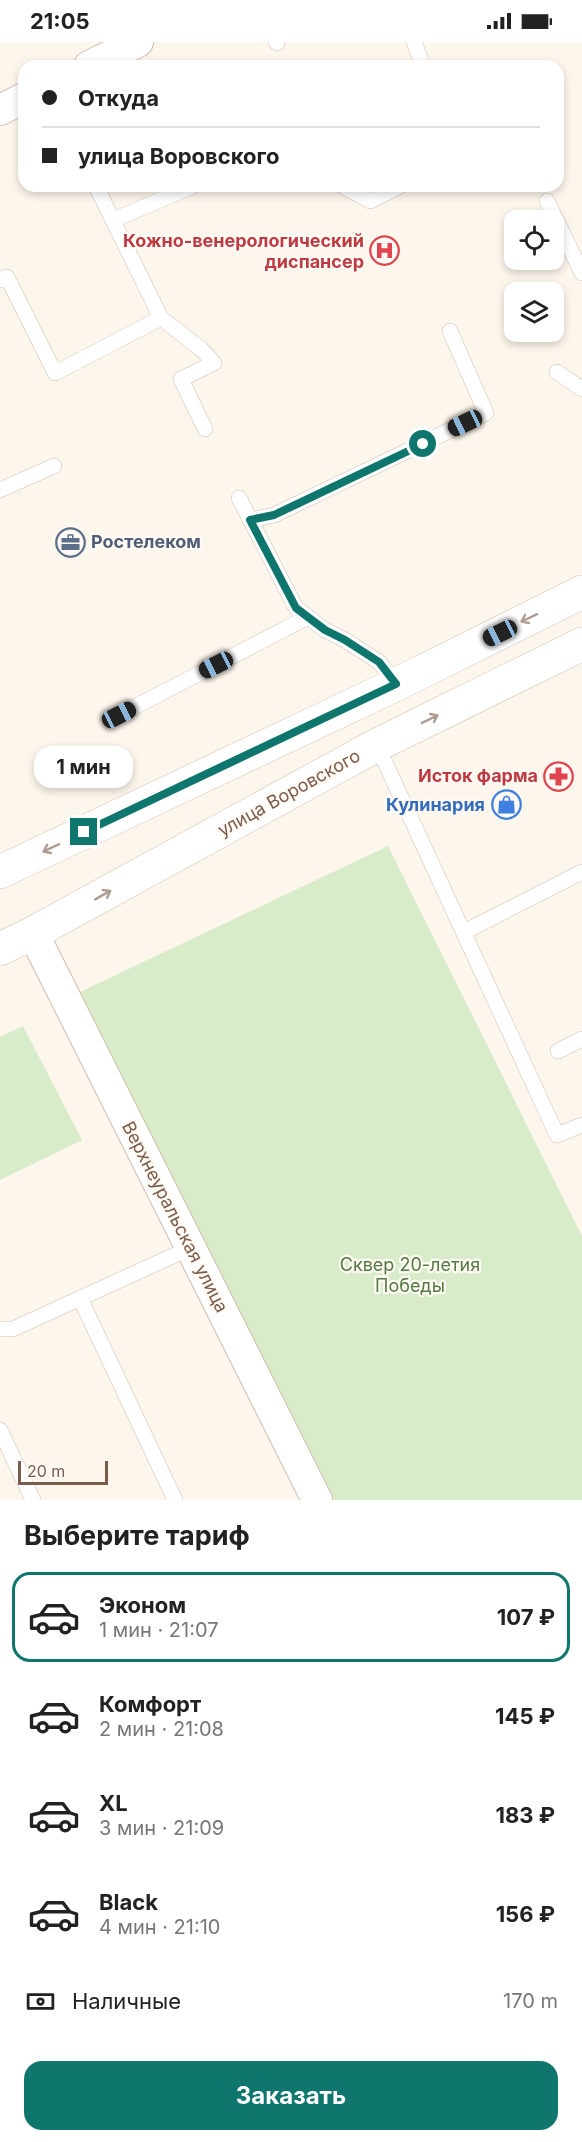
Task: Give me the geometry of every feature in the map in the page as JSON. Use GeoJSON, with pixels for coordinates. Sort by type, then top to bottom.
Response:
{"type":"FeatureCollection","features":[{"type":"Feature","properties":{"kind":"main road"},"geometry":{"type":"LineString","coordinates":[[0,872],[396,684],[582,592]]}},
{"type":"Feature","properties":{"kind":"main road","name":"улица Воровского"},"geometry":{"type":"LineString","coordinates":[[0,949],[377,745],[582,644]]}},
{"type":"Feature","properties":{"kind":"street"},"geometry":{"type":"LineString","coordinates":[[99,60],[123,45]]}},
{"type":"Feature","properties":{"kind":"street"},"geometry":{"type":"LineString","coordinates":[[0,110],[18,101]]}},
{"type":"Feature","properties":{"kind":"street","name":"Верхнеуральская улица"},"geometry":{"type":"LineString","coordinates":[[33,933],[317,1500]]}},
{"type":"Feature","properties":{"kind":"lane"},"geometry":{"type":"LineString","coordinates":[[414,42],[421,60]]}},
{"type":"Feature","properties":{"kind":"lane"},"geometry":{"type":"LineString","coordinates":[[99,192],[161,318],[201,349],[214,363],[181,379],[205,429]]}},
{"type":"Feature","properties":{"kind":"lane"},"geometry":{"type":"LineString","coordinates":[[113,220],[179,192]]}},
{"type":"Feature","properties":{"kind":"lane"},"geometry":{"type":"LineString","coordinates":[[353,192],[370,201],[387,192]]}},
{"type":"Feature","properties":{"kind":"lane"},"geometry":{"type":"LineString","coordinates":[[547,201],[582,273]]}},
{"type":"Feature","properties":{"kind":"lane"},"geometry":{"type":"LineString","coordinates":[[0,280],[7,277],[55,373],[161,318]]}},
{"type":"Feature","properties":{"kind":"lane"},"geometry":{"type":"LineString","coordinates":[[250,520],[274,515],[486,413],[450,331]]}},
{"type":"Feature","properties":{"kind":"lane"},"geometry":{"type":"LineString","coordinates":[[557,372],[582,389]]}},
{"type":"Feature","properties":{"kind":"lane"},"geometry":{"type":"LineString","coordinates":[[0,490],[54,466]]}},
{"type":"Feature","properties":{"kind":"lane"},"geometry":{"type":"LineString","coordinates":[[239,498],[296,608],[325,630],[379,662],[396,684]]}},
{"type":"Feature","properties":{"kind":"lane"},"geometry":{"type":"LineString","coordinates":[[119,715],[308,617]]}},
{"type":"Feature","properties":{"kind":"lane"},"geometry":{"type":"LineString","coordinates":[[377,745],[557,1135],[582,1125]]}},
{"type":"Feature","properties":{"kind":"lane"},"geometry":{"type":"LineString","coordinates":[[464,932],[582,872]]}},
{"type":"Feature","properties":{"kind":"lane"},"geometry":{"type":"LineString","coordinates":[[558,1051],[582,1039]]}},
{"type":"Feature","properties":{"kind":"lane"},"geometry":{"type":"LineString","coordinates":[[0,1329],[13,1329],[190,1248]]}},
{"type":"Feature","properties":{"kind":"lane"},"geometry":{"type":"LineString","coordinates":[[80,1298],[175,1500]]}},
{"type":"Feature","properties":{"kind":"lane"},"geometry":{"type":"LineString","coordinates":[[0,1431],[33,1500]]}},
{"type":"Feature","properties":{"kind":"green space","name":"Сквер 20-летия Победы"},"geometry":{"type":"Polygon","coordinates":[[[388,846],[582,1236],[582,1500],[329,1500],[78,993],[388,846]]]}},
{"type":"Feature","properties":{"kind":"green space"},"geometry":{"type":"Polygon","coordinates":[[[23,1026],[82,1140],[0,1180],[0,1037],[23,1026]]]}},
{"type":"Feature","properties":{"kind":"place","name":"Кожно-венерологический диспансер"},"geometry":{"type":"Point","coordinates":[385,251]}},
{"type":"Feature","properties":{"kind":"place","name":"Ростелеком"},"geometry":{"type":"Point","coordinates":[70,542]}},
{"type":"Feature","properties":{"kind":"place","name":"Исток фарма"},"geometry":{"type":"Point","coordinates":[559,776]}},
{"type":"Feature","properties":{"kind":"place","name":"Кулинария"},"geometry":{"type":"Point","coordinates":[506,805]}},
{"type":"Feature","properties":{"kind":"route"},"geometry":{"type":"LineString","coordinates":[[84,832],[396,684],[379,662],[325,630],[296,608],[250,520],[274,515],[423,444]]}}]}
